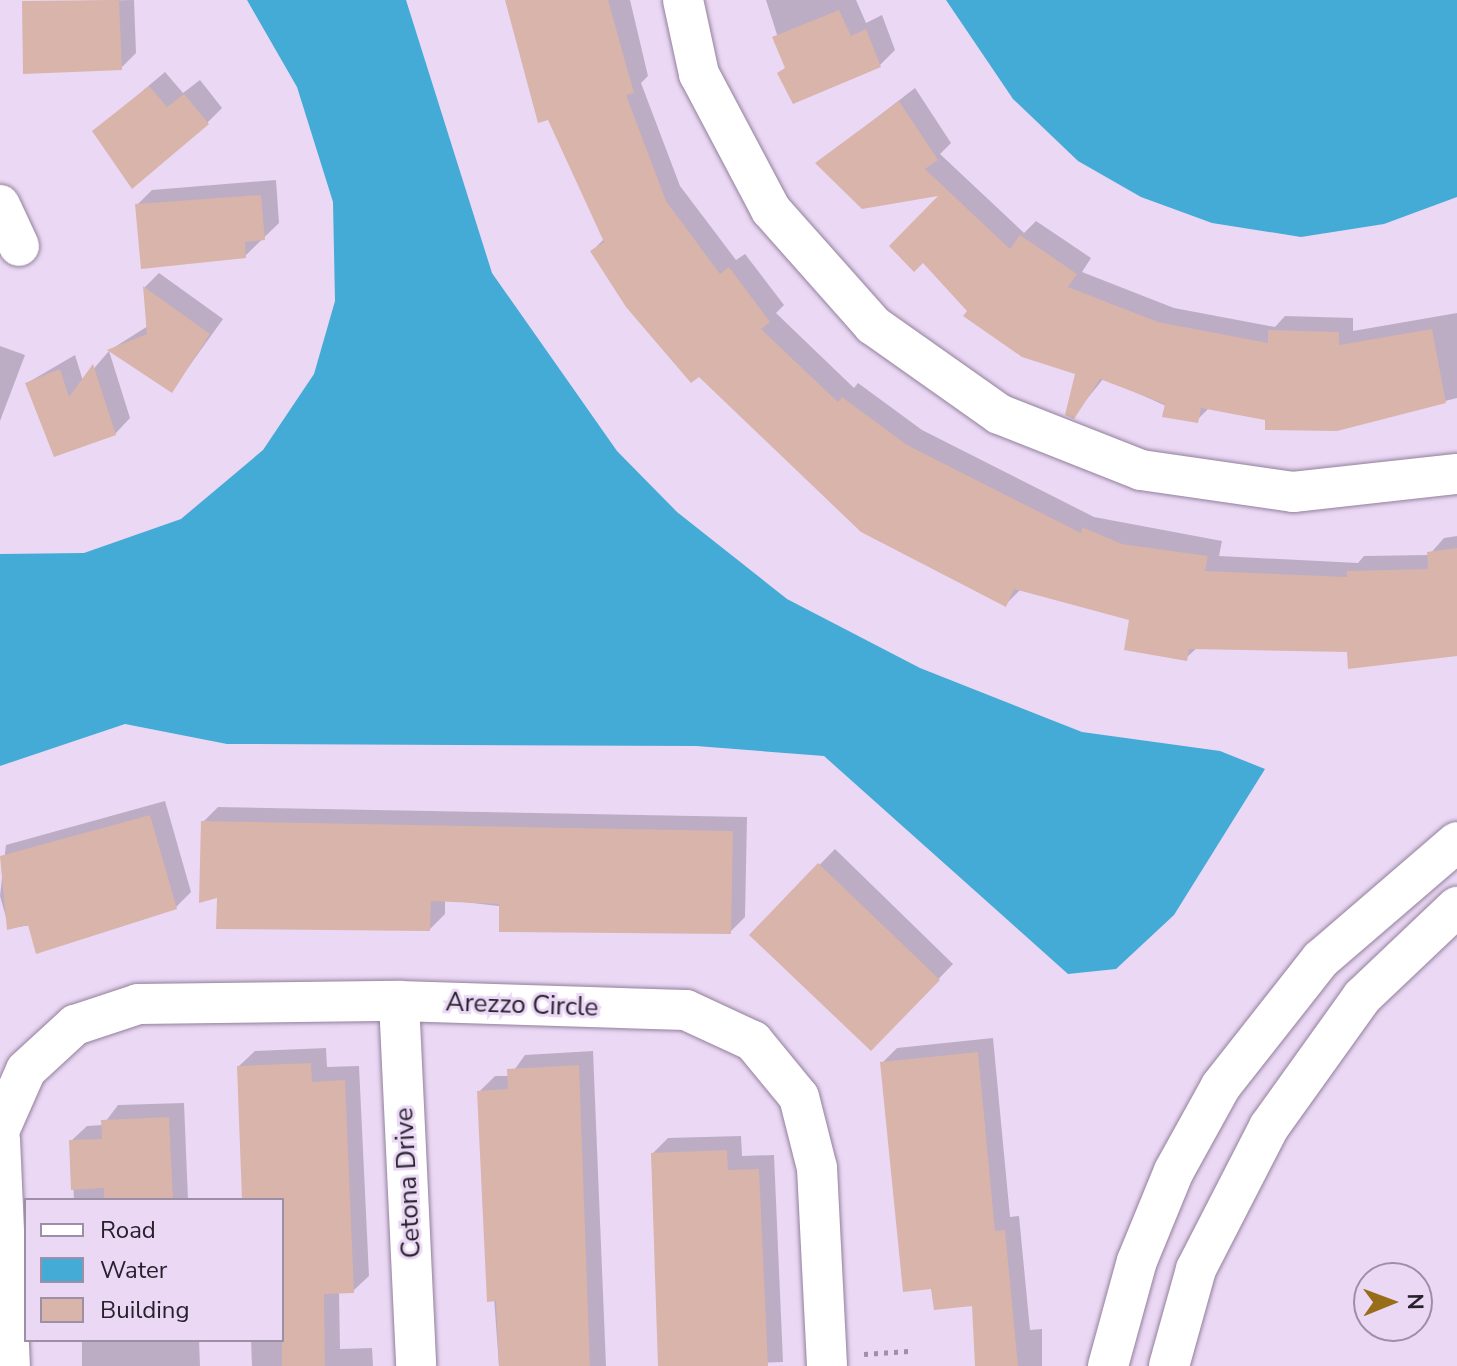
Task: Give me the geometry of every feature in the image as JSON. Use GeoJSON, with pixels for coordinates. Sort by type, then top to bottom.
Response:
{"type":"FeatureCollection","features":[{"type":"Feature","properties":{"kind":"street"},"geometry":{"type":"LineString","coordinates":[[683,0],[699,74],[771,210],[873,325],[999,414],[1141,470],[1293,492],[1457,474]]}},
{"type":"Feature","properties":{"kind":"street"},"geometry":{"type":"LineString","coordinates":[[0,205],[19,246]]}},
{"type":"Feature","properties":{"kind":"street"},"geometry":{"type":"LineString","coordinates":[[1108,1366],[1137,1261],[1221,1086],[1321,959],[1457,842]]}},
{"type":"Feature","properties":{"kind":"street"},"geometry":{"type":"LineString","coordinates":[[1169,1366],[1196,1269],[1269,1127],[1362,997],[1457,907]]}},
{"type":"Feature","properties":{"kind":"street","name":"Arezzo Circle"},"geometry":{"type":"LineString","coordinates":[[0,1129],[36,1061],[75,1025],[138,1004],[399,1001],[686,1010],[753,1041],[799,1097],[817,1168],[846,1360]]}},
{"type":"Feature","properties":{"kind":"street","name":"Cetona Drive"},"geometry":{"type":"LineString","coordinates":[[399,1001],[416,1366]]}},
{"type":"Feature","properties":{"kind":"street"},"geometry":{"type":"LineString","coordinates":[[0,1139],[10,1366]]}},
{"type":"Feature","properties":{"kind":"path"},"geometry":{"type":"LineString","coordinates":[[846,1360],[909,1351]]}},
{"type":"Feature","properties":{"kind":"water"},"geometry":{"type":"Polygon","coordinates":[[[247,0],[406,0],[492,273],[617,451],[677,512],[787,599],[920,668],[1082,732],[1220,751],[1265,769],[1174,915],[1116,969],[1068,974],[824,756],[696,746],[227,744],[125,724],[0,766],[0,554],[84,553],[181,519],[263,450],[314,374],[335,301],[333,202],[297,87],[247,0]]]}},
{"type":"Feature","properties":{"kind":"water"},"geometry":{"type":"Polygon","coordinates":[[[946,0],[1457,0],[1457,197],[1384,224],[1301,237],[1212,223],[1141,197],[1078,161],[1013,99],[946,0]]]}},
{"type":"Feature","properties":{"kind":"building"},"geometry":{"type":"Polygon","coordinates":[[[119,0],[122,70],[23,74],[22,1],[119,0]]]}},
{"type":"Feature","properties":{"kind":"building"},"geometry":{"type":"Polygon","coordinates":[[[505,0],[608,0],[634,93],[626,95],[666,201],[720,274],[729,267],[770,322],[761,329],[838,402],[842,397],[907,445],[1081,533],[1082,527],[1122,544],[1208,556],[1205,571],[1347,577],[1347,571],[1428,569],[1427,552],[1457,548],[1457,656],[1348,669],[1347,652],[1189,649],[1187,661],[1124,650],[1129,620],[1014,589],[1006,607],[861,532],[699,377],[691,383],[626,307],[590,251],[604,242],[548,120],[538,123],[505,0]]]}},
{"type":"Feature","properties":{"kind":"building"},"geometry":{"type":"Polygon","coordinates":[[[839,10],[851,36],[866,29],[881,67],[793,104],[777,73],[785,68],[772,37],[839,10]]]}},
{"type":"Feature","properties":{"kind":"building"},"geometry":{"type":"Polygon","coordinates":[[[149,86],[167,107],[184,94],[209,124],[132,189],[92,131],[149,86]]]}},
{"type":"Feature","properties":{"kind":"building"},"geometry":{"type":"Polygon","coordinates":[[[899,101],[938,160],[925,169],[1010,249],[1020,235],[1077,274],[1068,287],[1158,322],[1268,343],[1268,330],[1339,332],[1339,345],[1432,329],[1446,403],[1337,431],[1265,430],[1265,420],[1201,408],[1198,423],[1162,417],[1165,404],[1100,379],[1074,419],[1065,415],[1075,374],[1022,357],[963,316],[967,311],[923,263],[914,272],[889,246],[938,196],[862,209],[815,163],[899,101]]]}},
{"type":"Feature","properties":{"kind":"building"},"geometry":{"type":"Polygon","coordinates":[[[261,195],[265,240],[245,242],[246,258],[141,269],[135,204],[261,195]]]}},
{"type":"Feature","properties":{"kind":"building"},"geometry":{"type":"Polygon","coordinates":[[[143,286],[210,334],[172,393],[107,350],[147,334],[143,286]]]}},
{"type":"Feature","properties":{"kind":"building"},"geometry":{"type":"Polygon","coordinates":[[[93,364],[116,435],[54,457],[25,383],[60,369],[69,397],[93,364]]]}},
{"type":"Feature","properties":{"kind":"building"},"geometry":{"type":"Polygon","coordinates":[[[150,815],[177,909],[36,954],[28,925],[7,930],[0,856],[150,815]]]}},
{"type":"Feature","properties":{"kind":"building"},"geometry":{"type":"Polygon","coordinates":[[[201,821],[733,831],[731,934],[499,932],[499,904],[431,901],[430,931],[216,929],[217,898],[199,903],[201,821]]]}},
{"type":"Feature","properties":{"kind":"building"},"geometry":{"type":"Polygon","coordinates":[[[818,863],[940,980],[871,1051],[749,935],[818,863]]]}},
{"type":"Feature","properties":{"kind":"building"},"geometry":{"type":"Polygon","coordinates":[[[978,1052],[995,1231],[1005,1230],[1018,1366],[975,1366],[972,1306],[934,1310],[931,1289],[903,1292],[880,1062],[978,1052]]]}},
{"type":"Feature","properties":{"kind":"building"},"geometry":{"type":"Polygon","coordinates":[[[311,1063],[312,1082],[345,1080],[354,1293],[324,1294],[325,1366],[282,1366],[284,1198],[242,1198],[237,1066],[311,1063]]]}},
{"type":"Feature","properties":{"kind":"building"},"geometry":{"type":"Polygon","coordinates":[[[579,1065],[590,1366],[499,1366],[496,1301],[487,1302],[477,1091],[508,1089],[507,1069],[579,1065]]]}},
{"type":"Feature","properties":{"kind":"building"},"geometry":{"type":"Polygon","coordinates":[[[169,1117],[173,1198],[104,1198],[104,1188],[71,1190],[69,1140],[102,1139],[101,1120],[169,1117]]]}},
{"type":"Feature","properties":{"kind":"building"},"geometry":{"type":"Polygon","coordinates":[[[727,1150],[728,1170],[759,1169],[768,1366],[658,1366],[651,1153],[727,1150]]]}}]}
